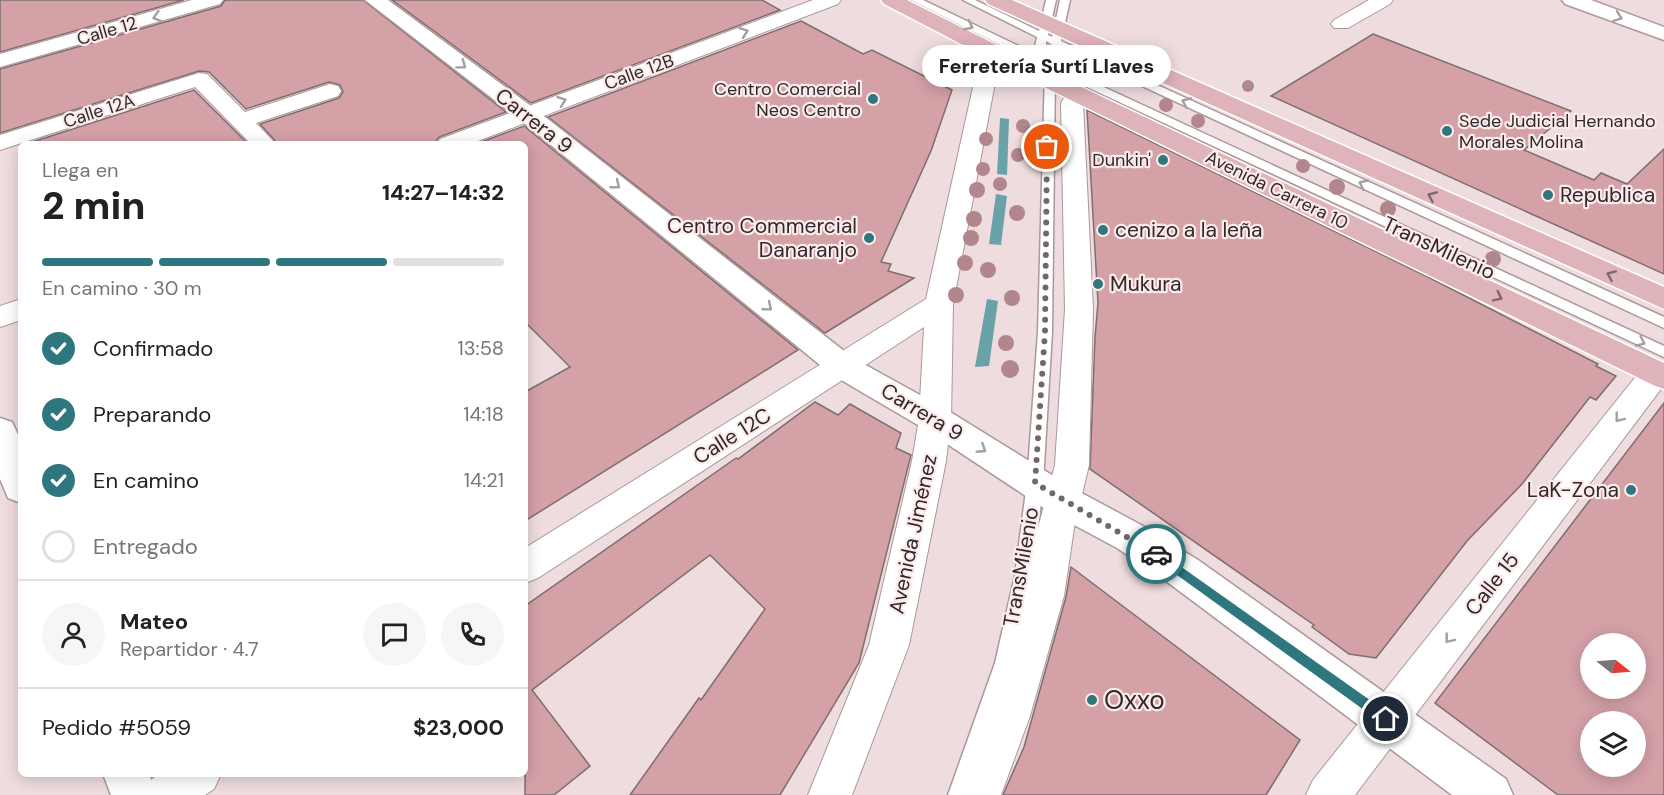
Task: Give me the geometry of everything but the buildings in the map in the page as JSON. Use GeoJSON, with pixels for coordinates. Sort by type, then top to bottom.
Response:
{"type":"FeatureCollection","features":[{"type":"Feature","properties":{"kind":"main road","name":"Avenida Carrera 10"},"geometry":{"type":"LineString","coordinates":[[891,0],[991,51],[1047,69],[1661,367]]}},
{"type":"Feature","properties":{"kind":"main road"},"geometry":{"type":"LineString","coordinates":[[995,0],[1050,27],[1664,299]]}},
{"type":"Feature","properties":{"kind":"street","name":"Calle 12"},"geometry":{"type":"LineString","coordinates":[[0,61],[213,0]]}},
{"type":"Feature","properties":{"kind":"street","name":"Carrera 9"},"geometry":{"type":"LineString","coordinates":[[375,0],[527,114],[842,366],[935,419],[1063,501],[1130,537],[1184,572],[1490,795]]}},
{"type":"Feature","properties":{"kind":"street","name":"Calle 12B"},"geometry":{"type":"LineString","coordinates":[[456,141],[831,0]]}},
{"type":"Feature","properties":{"kind":"street"},"geometry":{"type":"LineString","coordinates":[[1341,24],[1383,0]]}},
{"type":"Feature","properties":{"kind":"street"},"geometry":{"type":"LineString","coordinates":[[1572,0],[1664,33]]}},
{"type":"Feature","properties":{"kind":"street","name":"Avenida Jiménez"},"geometry":{"type":"LineString","coordinates":[[830,795],[889,645],[929,461],[935,419],[939,304],[991,51]]}},
{"type":"Feature","properties":{"kind":"street","name":"Calle 12A"},"geometry":{"type":"LineString","coordinates":[[0,144],[199,79],[241,121]]}},
{"type":"Feature","properties":{"kind":"street"},"geometry":{"type":"LineString","coordinates":[[261,141],[241,121],[330,91]]}},
{"type":"Feature","properties":{"kind":"street"},"geometry":{"type":"LineString","coordinates":[[979,795],[1009,716],[1042,607],[1056,528],[1072,465],[1079,309],[1072,103]]}},
{"type":"Feature","properties":{"kind":"street","name":"Calle 12C"},"geometry":{"type":"LineString","coordinates":[[528,565],[939,304]]}},
{"type":"Feature","properties":{"kind":"street"},"geometry":{"type":"LineString","coordinates":[[0,317],[18,310]]}},
{"type":"Feature","properties":{"kind":"street","name":"Calle 15"},"geometry":{"type":"LineString","coordinates":[[1328,795],[1661,367]]}},
{"type":"Feature","properties":{"kind":"street"},"geometry":{"type":"LineString","coordinates":[[0,431],[18,480]]}},
{"type":"Feature","properties":{"kind":"street"},"geometry":{"type":"LineString","coordinates":[[127,777],[134,795]]}},
{"type":"Feature","properties":{"kind":"street"},"geometry":{"type":"LineString","coordinates":[[166,795],[194,777]]}},
{"type":"Feature","properties":{"kind":"lane"},"geometry":{"type":"LineString","coordinates":[[916,0],[1047,69]]}},
{"type":"Feature","properties":{"kind":"lane","name":"TransMilenio"},"geometry":{"type":"LineString","coordinates":[[968,0],[1050,27],[1664,323]]}},
{"type":"Feature","properties":{"kind":"lane","name":"TransMilenio"},"geometry":{"type":"LineString","coordinates":[[1047,69],[1040,47],[1065,0]]}},
{"type":"Feature","properties":{"kind":"lane","name":"TransMilenio"},"geometry":{"type":"LineString","coordinates":[[958,795],[1004,663],[1024,575],[1035,483],[1045,332],[1047,69],[1050,27]]}},
{"type":"Feature","properties":{"kind":"water"},"geometry":{"type":"Polygon","coordinates":[[[1000,118],[1009,119],[1007,175],[997,174],[1000,118]]]}},
{"type":"Feature","properties":{"kind":"water"},"geometry":{"type":"Polygon","coordinates":[[[996,194],[1007,196],[1001,245],[989,244],[996,194]]]}},
{"type":"Feature","properties":{"kind":"water"},"geometry":{"type":"Polygon","coordinates":[[[987,299],[998,301],[989,366],[975,367],[987,299]]]}},
{"type":"Feature","properties":{"kind":"way so far"},"geometry":{"type":"LineString","coordinates":[[1047,147],[1045,332],[1035,483],[1156,554]]}},
{"type":"Feature","properties":{"kind":"place","name":"Centro Comercial Neos Centro"},"geometry":{"type":"Point","coordinates":[873,99]}},
{"type":"Feature","properties":{"kind":"place","name":"Sede Judicial Hernando Morales Molina"},"geometry":{"type":"Point","coordinates":[1447,131]}},
{"type":"Feature","properties":{"kind":"place","name":"Ferretería Surtí Llaves"},"geometry":{"type":"Point","coordinates":[1047,147]}},
{"type":"Feature","properties":{"kind":"place","name":"Dunkin'"},"geometry":{"type":"Point","coordinates":[1163,160]}},
{"type":"Feature","properties":{"kind":"place","name":"Republica"},"geometry":{"type":"Point","coordinates":[1548,195]}},
{"type":"Feature","properties":{"kind":"place","name":"cenizo a la leña"},"geometry":{"type":"Point","coordinates":[1103,230]}},
{"type":"Feature","properties":{"kind":"place","name":"Centro Commercial Danaranjo"},"geometry":{"type":"Point","coordinates":[869,238]}},
{"type":"Feature","properties":{"kind":"place","name":"Mukura"},"geometry":{"type":"Point","coordinates":[1098,284]}},
{"type":"Feature","properties":{"kind":"place","name":"LaK-Zona"},"geometry":{"type":"Point","coordinates":[1631,490]}},
{"type":"Feature","properties":{"kind":"place","name":"Oxxo"},"geometry":{"type":"Point","coordinates":[1092,700]}},
{"type":"Feature","properties":{"kind":"route"},"geometry":{"type":"LineString","coordinates":[[1156,554],[1386,719]]}}]}
